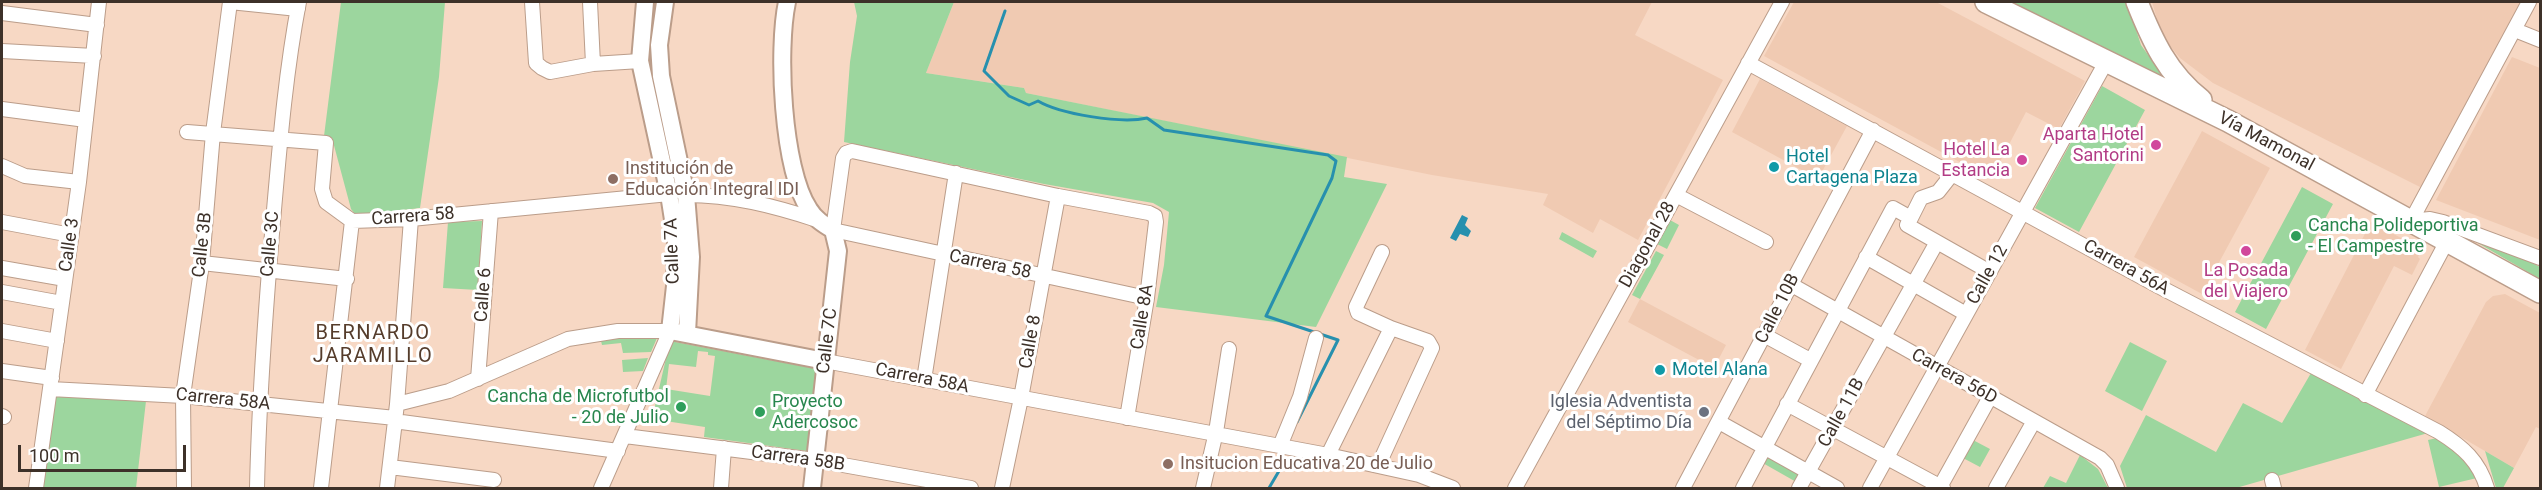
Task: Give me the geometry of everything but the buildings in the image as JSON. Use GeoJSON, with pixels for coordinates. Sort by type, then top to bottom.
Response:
{"type":"FeatureCollection","features":[{"type":"Feature","properties":{"kind":"main road","name":"Vía Mamonal"},"geometry":{"type":"LineString","coordinates":[[1986,2],[2228,121],[2541,292]]}},
{"type":"Feature","properties":{"kind":"main road"},"geometry":{"type":"LineString","coordinates":[[2137,2],[2155,46],[2187,88],[2228,121]]}},
{"type":"Feature","properties":{"kind":"street","name":"Calle 3"},"geometry":{"type":"LineString","coordinates":[[36,489],[79,182],[99,2]]}},
{"type":"Feature","properties":{"kind":"street"},"geometry":{"type":"LineString","coordinates":[[230,2],[298,5]]}},
{"type":"Feature","properties":{"kind":"street","name":"Calle 3B"},"geometry":{"type":"LineString","coordinates":[[184,489],[183,396],[202,263],[213,133],[230,2]]}},
{"type":"Feature","properties":{"kind":"street"},"geometry":{"type":"LineString","coordinates":[[532,2],[536,63],[542,68],[550,72],[593,64],[640,61]]}},
{"type":"Feature","properties":{"kind":"street"},"geometry":{"type":"LineString","coordinates":[[590,2],[593,64]]}},
{"type":"Feature","properties":{"kind":"street","name":"Calle 7A"},"geometry":{"type":"LineString","coordinates":[[601,489],[670,332],[675,286],[676,239],[669,194],[640,61],[645,2]]}},
{"type":"Feature","properties":{"kind":"street","name":"Calle 7A"},"geometry":{"type":"LineString","coordinates":[[665,2],[659,45],[661,75],[686,195],[691,256],[687,333]]}},
{"type":"Feature","properties":{"kind":"street"},"geometry":{"type":"LineString","coordinates":[[787,2],[781,55],[789,134],[798,185],[808,208],[817,220]]}},
{"type":"Feature","properties":{"kind":"street","name":"Diagonal 28"},"geometry":{"type":"LineString","coordinates":[[1515,489],[1782,2]]}},
{"type":"Feature","properties":{"kind":"street"},"geometry":{"type":"LineString","coordinates":[[2411,221],[2529,2]]}},
{"type":"Feature","properties":{"kind":"street","name":"Calle 3C"},"geometry":{"type":"LineString","coordinates":[[257,489],[259,404],[268,271],[280,138],[298,5]]}},
{"type":"Feature","properties":{"kind":"street"},"geometry":{"type":"LineString","coordinates":[[2,13],[97,25]]}},
{"type":"Feature","properties":{"kind":"street"},"geometry":{"type":"LineString","coordinates":[[2515,30],[2541,40]]}},
{"type":"Feature","properties":{"kind":"street"},"geometry":{"type":"LineString","coordinates":[[2,51],[94,56]]}},
{"type":"Feature","properties":{"kind":"street","name":"Calle 12"},"geometry":{"type":"LineString","coordinates":[[1870,489],[2106,62]]}},
{"type":"Feature","properties":{"kind":"street","name":"Carrera 56A"},"geometry":{"type":"LineString","coordinates":[[1748,63],[2125,268],[2458,444],[2474,458],[2487,489]]}},
{"type":"Feature","properties":{"kind":"street"},"geometry":{"type":"LineString","coordinates":[[2,109],[86,120]]}},
{"type":"Feature","properties":{"kind":"street","name":"Calle 10B"},"geometry":{"type":"LineString","coordinates":[[1683,489],[1873,130]]}},
{"type":"Feature","properties":{"kind":"street","name":"Carrera 58"},"geometry":{"type":"LineString","coordinates":[[187,132],[326,143],[322,189],[326,202],[352,221],[411,219],[669,194]]}},
{"type":"Feature","properties":{"kind":"street","name":"Calle 7C"},"geometry":{"type":"LineString","coordinates":[[812,489],[838,250],[833,230],[843,158],[846,153],[852,151],[956,174]]}},
{"type":"Feature","properties":{"kind":"street"},"geometry":{"type":"LineString","coordinates":[[2,166],[25,176],[79,182]]}},
{"type":"Feature","properties":{"kind":"street"},"geometry":{"type":"LineString","coordinates":[[1953,173],[1938,192],[1921,198],[1907,225],[1990,272]]}},
{"type":"Feature","properties":{"kind":"street"},"geometry":{"type":"LineString","coordinates":[[924,380],[956,174],[1058,196]]}},
{"type":"Feature","properties":{"kind":"street"},"geometry":{"type":"LineString","coordinates":[[686,195],[711,195],[780,208],[817,220],[833,230]]}},
{"type":"Feature","properties":{"kind":"street"},"geometry":{"type":"LineString","coordinates":[[1676,195],[1766,242]]}},
{"type":"Feature","properties":{"kind":"street","name":"Calle 8A"},"geometry":{"type":"LineString","coordinates":[[1058,196],[1155,216],[1147,298],[1126,418]]}},
{"type":"Feature","properties":{"kind":"street","name":"Calle 8"},"geometry":{"type":"LineString","coordinates":[[1002,489],[1058,196]]}},
{"type":"Feature","properties":{"kind":"street"},"geometry":{"type":"LineString","coordinates":[[1743,489],[1893,208],[1911,218]]}},
{"type":"Feature","properties":{"kind":"street","name":"Calle 6"},"geometry":{"type":"LineString","coordinates":[[478,379],[490,211]]}},
{"type":"Feature","properties":{"kind":"street"},"geometry":{"type":"LineString","coordinates":[[387,489],[411,219]]}},
{"type":"Feature","properties":{"kind":"street"},"geometry":{"type":"LineString","coordinates":[[2411,221],[2430,219],[2443,222],[2541,258]]}},
{"type":"Feature","properties":{"kind":"street"},"geometry":{"type":"LineString","coordinates":[[321,489],[352,221]]}},
{"type":"Feature","properties":{"kind":"street"},"geometry":{"type":"LineString","coordinates":[[2,222],[71,235]]}},
{"type":"Feature","properties":{"kind":"street","name":"Carrera 58"},"geometry":{"type":"LineString","coordinates":[[833,230],[1147,298]]}},
{"type":"Feature","properties":{"kind":"street"},"geometry":{"type":"LineString","coordinates":[[2365,395],[2448,241]]}},
{"type":"Feature","properties":{"kind":"street","name":"Calle 11B"},"geometry":{"type":"LineString","coordinates":[[1799,489],[1937,242]]}},
{"type":"Feature","properties":{"kind":"street"},"geometry":{"type":"LineString","coordinates":[[1378,466],[1432,348],[1428,341],[1358,313],[1356,307],[1382,252]]}},
{"type":"Feature","properties":{"kind":"street"},"geometry":{"type":"LineString","coordinates":[[1866,257],[1966,314]]}},
{"type":"Feature","properties":{"kind":"street"},"geometry":{"type":"LineString","coordinates":[[202,263],[347,279]]}},
{"type":"Feature","properties":{"kind":"street"},"geometry":{"type":"LineString","coordinates":[[2,268],[65,279]]}},
{"type":"Feature","properties":{"kind":"street","name":"Carrera 56D"},"geometry":{"type":"LineString","coordinates":[[1790,284],[2100,458],[2113,475],[2117,489]]}},
{"type":"Feature","properties":{"kind":"street"},"geometry":{"type":"LineString","coordinates":[[2,292],[62,303]]}},
{"type":"Feature","properties":{"kind":"street"},"geometry":{"type":"LineString","coordinates":[[1328,455],[1391,328]]}},
{"type":"Feature","properties":{"kind":"street","name":"Carrera 58A"},"geometry":{"type":"LineString","coordinates":[[395,414],[427,398],[478,379],[568,339],[618,331],[687,333],[1126,418],[1216,432],[1419,475],[1453,489]]}},
{"type":"Feature","properties":{"kind":"street"},"geometry":{"type":"LineString","coordinates":[[2,332],[57,341]]}},
{"type":"Feature","properties":{"kind":"street"},"geometry":{"type":"LineString","coordinates":[[1764,335],[1810,360]]}},
{"type":"Feature","properties":{"kind":"street"},"geometry":{"type":"LineString","coordinates":[[1280,446],[1303,388],[1316,338]]}},
{"type":"Feature","properties":{"kind":"street"},"geometry":{"type":"LineString","coordinates":[[1203,489],[1216,432],[1229,349]]}},
{"type":"Feature","properties":{"kind":"street","name":"Carrera 58A"},"geometry":{"type":"LineString","coordinates":[[2,371],[51,384],[259,404],[395,414],[618,451]]}},
{"type":"Feature","properties":{"kind":"street"},"geometry":{"type":"LineString","coordinates":[[1787,404],[1941,488],[1990,397]]}},
{"type":"Feature","properties":{"kind":"street"},"geometry":{"type":"LineString","coordinates":[[1996,489],[2034,421]]}},
{"type":"Feature","properties":{"kind":"street"},"geometry":{"type":"LineString","coordinates":[[1719,422],[1837,489]]}},
{"type":"Feature","properties":{"kind":"street","name":"Carrera 58B"},"geometry":{"type":"LineString","coordinates":[[625,436],[815,460],[905,482],[971,489]]}},
{"type":"Feature","properties":{"kind":"street"},"geometry":{"type":"LineString","coordinates":[[721,489],[724,448]]}},
{"type":"Feature","properties":{"kind":"street"},"geometry":{"type":"LineString","coordinates":[[390,467],[494,480]]}},
{"type":"Feature","properties":{"kind":"shaded area"},"geometry":{"type":"Polygon","coordinates":[[[954,2],[1652,2],[1635,35],[1723,80],[1638,240],[1600,219],[1593,233],[1543,205],[1548,194],[1432,175],[1026,93],[1024,88],[926,73],[954,2]]]}},
{"type":"Feature","properties":{"kind":"shaded area"},"geometry":{"type":"Polygon","coordinates":[[[1794,2],[1936,2],[2085,81],[2059,129],[2026,112],[1991,179],[1764,56],[1794,2]]]}},
{"type":"Feature","properties":{"kind":"shaded area"},"geometry":{"type":"Polygon","coordinates":[[[2152,2],[2524,2],[2424,189],[2213,83],[2180,58],[2169,45],[2159,26],[2152,2]]]}},
{"type":"Feature","properties":{"kind":"shaded area"},"geometry":{"type":"Polygon","coordinates":[[[2512,57],[2540,68],[2540,240],[2436,200],[2512,57]]]}},
{"type":"Feature","properties":{"kind":"shaded area"},"geometry":{"type":"Polygon","coordinates":[[[1760,79],[1847,126],[1818,179],[1732,132],[1760,79]]]}},
{"type":"Feature","properties":{"kind":"shaded area"},"geometry":{"type":"Polygon","coordinates":[[[2202,131],[2270,168],[2202,294],[2134,257],[2202,131]]]}},
{"type":"Feature","properties":{"kind":"shaded area"},"geometry":{"type":"Polygon","coordinates":[[[2371,222],[2422,249],[2418,257],[2420,259],[2412,275],[2394,266],[2341,369],[2305,350],[2371,222]]]}},
{"type":"Feature","properties":{"kind":"shaded area"},"geometry":{"type":"Polygon","coordinates":[[[2505,294],[2540,313],[2540,429],[2536,427],[2514,468],[2425,416],[2486,302],[2493,296],[2505,294]]]}},
{"type":"Feature","properties":{"kind":"shaded area"},"geometry":{"type":"Polygon","coordinates":[[[1640,299],[1726,345],[1714,368],[1628,322],[1640,299]]]}},
{"type":"Feature","properties":{"kind":"green space"},"geometry":{"type":"Polygon","coordinates":[[[341,2],[445,2],[439,77],[420,208],[362,215],[355,214],[351,209],[332,138],[324,136],[341,2]]]}},
{"type":"Feature","properties":{"kind":"green space"},"geometry":{"type":"Polygon","coordinates":[[[854,2],[954,2],[926,73],[1024,88],[1026,93],[1347,157],[1344,177],[1387,184],[1316,327],[1156,307],[1164,265],[1169,212],[1153,203],[1044,184],[844,142],[850,62],[857,16],[854,2]]]}},
{"type":"Feature","properties":{"kind":"green space"},"geometry":{"type":"Polygon","coordinates":[[[2012,2],[2127,2],[2141,45],[2166,80],[2012,2]]]}},
{"type":"Feature","properties":{"kind":"green space"},"geometry":{"type":"Polygon","coordinates":[[[2102,86],[2145,110],[2079,232],[2035,208],[2102,86]]]}},
{"type":"Feature","properties":{"kind":"green space","name":"Cancha Polideportiva - El Campestre"},"geometry":{"type":"Polygon","coordinates":[[[2302,187],[2333,204],[2266,329],[2235,312],[2302,187]]]}},
{"type":"Feature","properties":{"kind":"green space"},"geometry":{"type":"Polygon","coordinates":[[[1670,220],[1679,225],[1667,249],[1657,244],[1670,220]]]}},
{"type":"Feature","properties":{"kind":"green space"},"geometry":{"type":"Polygon","coordinates":[[[482,221],[478,290],[443,288],[448,222],[482,221]]]}},
{"type":"Feature","properties":{"kind":"green space"},"geometry":{"type":"Polygon","coordinates":[[[1562,232],[1597,251],[1593,258],[1559,239],[1562,232]]]}},
{"type":"Feature","properties":{"kind":"green space"},"geometry":{"type":"Polygon","coordinates":[[[2464,235],[2517,255],[2540,267],[2540,279],[2464,235]]]}},
{"type":"Feature","properties":{"kind":"green space"},"geometry":{"type":"Polygon","coordinates":[[[1656,251],[1664,255],[1640,299],[1632,295],[1656,251]]]}},
{"type":"Feature","properties":{"kind":"green space"},"geometry":{"type":"Polygon","coordinates":[[[600,337],[657,338],[651,352],[623,353],[621,343],[602,345],[600,337]]]}},
{"type":"Feature","properties":{"kind":"green space","name":"Proyecto Adercosoc"},"geometry":{"type":"Polygon","coordinates":[[[670,341],[817,369],[807,451],[704,437],[705,427],[652,419],[670,341]],[[698,351],[696,367],[669,364],[666,389],[710,396],[715,356],[708,355],[708,352],[698,351]]]}},
{"type":"Feature","properties":{"kind":"green space"},"geometry":{"type":"Polygon","coordinates":[[[2130,342],[2167,361],[2142,411],[2105,391],[2130,342]]]}},
{"type":"Feature","properties":{"kind":"green space"},"geometry":{"type":"Polygon","coordinates":[[[648,358],[643,371],[623,372],[622,360],[648,358]]]}},
{"type":"Feature","properties":{"kind":"green space"},"geometry":{"type":"Polygon","coordinates":[[[2311,373],[2428,433],[2236,488],[2127,488],[2120,466],[2146,415],[2216,452],[2243,403],[2282,423],[2311,373]]]}},
{"type":"Feature","properties":{"kind":"green space"},"geometry":{"type":"Polygon","coordinates":[[[54,395],[146,401],[136,488],[43,488],[54,395]]]}},
{"type":"Feature","properties":{"kind":"green space"},"geometry":{"type":"Polygon","coordinates":[[[2437,438],[2469,461],[2477,478],[2439,487],[2428,440],[2437,438]]]}},
{"type":"Feature","properties":{"kind":"green space"},"geometry":{"type":"Polygon","coordinates":[[[1973,440],[1990,449],[1980,467],[1963,458],[1973,440]]]}},
{"type":"Feature","properties":{"kind":"green space"},"geometry":{"type":"Polygon","coordinates":[[[2485,451],[2514,468],[2503,488],[2496,488],[2485,451]]]}},
{"type":"Feature","properties":{"kind":"green space"},"geometry":{"type":"Polygon","coordinates":[[[1766,452],[1798,474],[1798,483],[1761,462],[1766,452]]]}},
{"type":"Feature","properties":{"kind":"green space"},"geometry":{"type":"Polygon","coordinates":[[[2080,455],[2098,469],[2108,488],[2043,488],[2050,476],[2066,483],[2080,455]]]}},
{"type":"Feature","properties":{"kind":"water"},"geometry":{"type":"Polygon","coordinates":[[[1462,215],[1468,218],[1465,225],[1471,231],[1468,237],[1460,234],[1456,241],[1450,238],[1462,215]]]}},
{"type":"Feature","properties":{"kind":"waterway"},"geometry":{"type":"LineString","coordinates":[[1005,11],[984,71],[1009,96],[1029,105],[1038,101],[1061,110],[1091,117],[1122,120],[1147,118],[1164,130],[1328,155],[1336,161],[1332,178],[1266,316],[1338,340],[1297,422]]}},
{"type":"Feature","properties":{"kind":"waterway"},"geometry":{"type":"LineString","coordinates":[[1269,488],[1286,459]]}},
{"type":"Feature","properties":{"kind":"place","name":"Aparta Hotel Santorini"},"geometry":{"type":"Point","coordinates":[2156,145]}},
{"type":"Feature","properties":{"kind":"place","name":"Hotel La Estancia"},"geometry":{"type":"Point","coordinates":[2022,160]}},
{"type":"Feature","properties":{"kind":"place","name":"Hotel Cartagena Plaza"},"geometry":{"type":"Point","coordinates":[1774,167]}},
{"type":"Feature","properties":{"kind":"place","name":"Institución de Educación Integral IDI"},"geometry":{"type":"Point","coordinates":[613,179]}},
{"type":"Feature","properties":{"kind":"place","name":"Cancha Polideportiva - El Campestre"},"geometry":{"type":"Point","coordinates":[2296,236]}},
{"type":"Feature","properties":{"kind":"place","name":"La Posada del Viajero"},"geometry":{"type":"Point","coordinates":[2246,251]}},
{"type":"Feature","properties":{"kind":"place","name":"Motel Alana"},"geometry":{"type":"Point","coordinates":[1660,370]}},
{"type":"Feature","properties":{"kind":"place","name":"Cancha de Microfutbol - 20 de Julio"},"geometry":{"type":"Point","coordinates":[681,407]}},
{"type":"Feature","properties":{"kind":"place","name":"Proyecto Adercosoc"},"geometry":{"type":"Point","coordinates":[760,412]}},
{"type":"Feature","properties":{"kind":"place","name":"Iglesia Adventista del Séptimo Día"},"geometry":{"type":"Point","coordinates":[1704,412]}},
{"type":"Feature","properties":{"kind":"place","name":"Insitucion Educativa 20 de Julio"},"geometry":{"type":"Point","coordinates":[1168,464]}},
{"type":"Feature","properties":{"kind":"district","name":"BERNARDO JARAMILLO"},"geometry":{"type":"Point","coordinates":[373,346]}}]}
